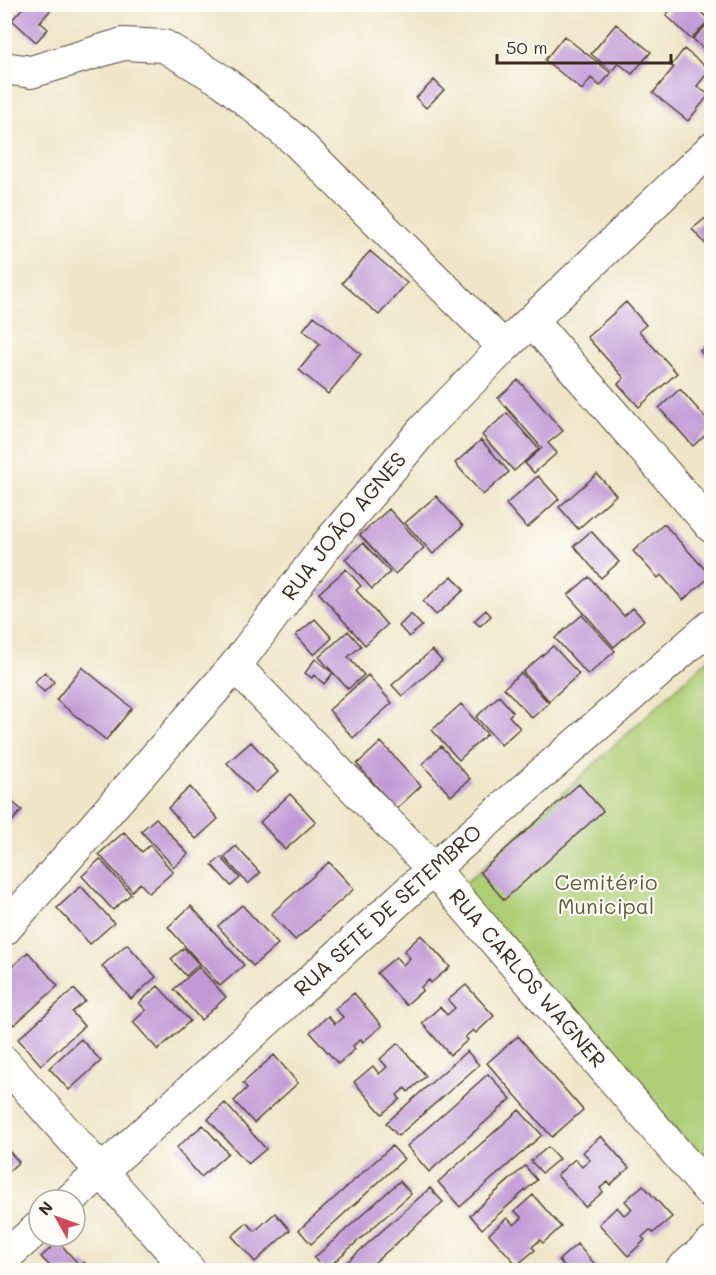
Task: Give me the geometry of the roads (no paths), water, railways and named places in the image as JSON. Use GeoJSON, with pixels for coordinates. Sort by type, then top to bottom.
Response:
{"type":"FeatureCollection","features":[{"type":"Feature","properties":{"kind":"street"},"geometry":{"type":"LineString","coordinates":[[4,68],[31,72],[123,44],[164,46],[224,82],[296,141],[504,347]]}},
{"type":"Feature","properties":{"kind":"street","name":"RUA JOÃO AGNES"},"geometry":{"type":"LineString","coordinates":[[4,930],[235,666],[326,546],[424,429],[504,347],[711,148]]}},
{"type":"Feature","properties":{"kind":"street"},"geometry":{"type":"LineString","coordinates":[[532,321],[711,527]]}},
{"type":"Feature","properties":{"kind":"street","name":"RUA SETE DE SETEMBRO"},"geometry":{"type":"LineString","coordinates":[[84,1188],[433,868],[711,625]]}},
{"type":"Feature","properties":{"kind":"street","name":"RUA CARLOS WAGNER"},"geometry":{"type":"LineString","coordinates":[[235,666],[433,868],[711,1194]]}},
{"type":"Feature","properties":{"kind":"street"},"geometry":{"type":"LineString","coordinates":[[4,1062],[189,1270]]}},
{"type":"Feature","properties":{"kind":"street"},"geometry":{"type":"LineString","coordinates":[[4,1258],[27,1238]]}},
{"type":"Feature","properties":{"kind":"street"},"geometry":{"type":"LineString","coordinates":[[681,1270],[711,1243]]}},
{"type":"Feature","properties":{"kind":"park label","name":"Cemitério Municipal"},"geometry":{"type":"Point","coordinates":[606,895]}}]}
